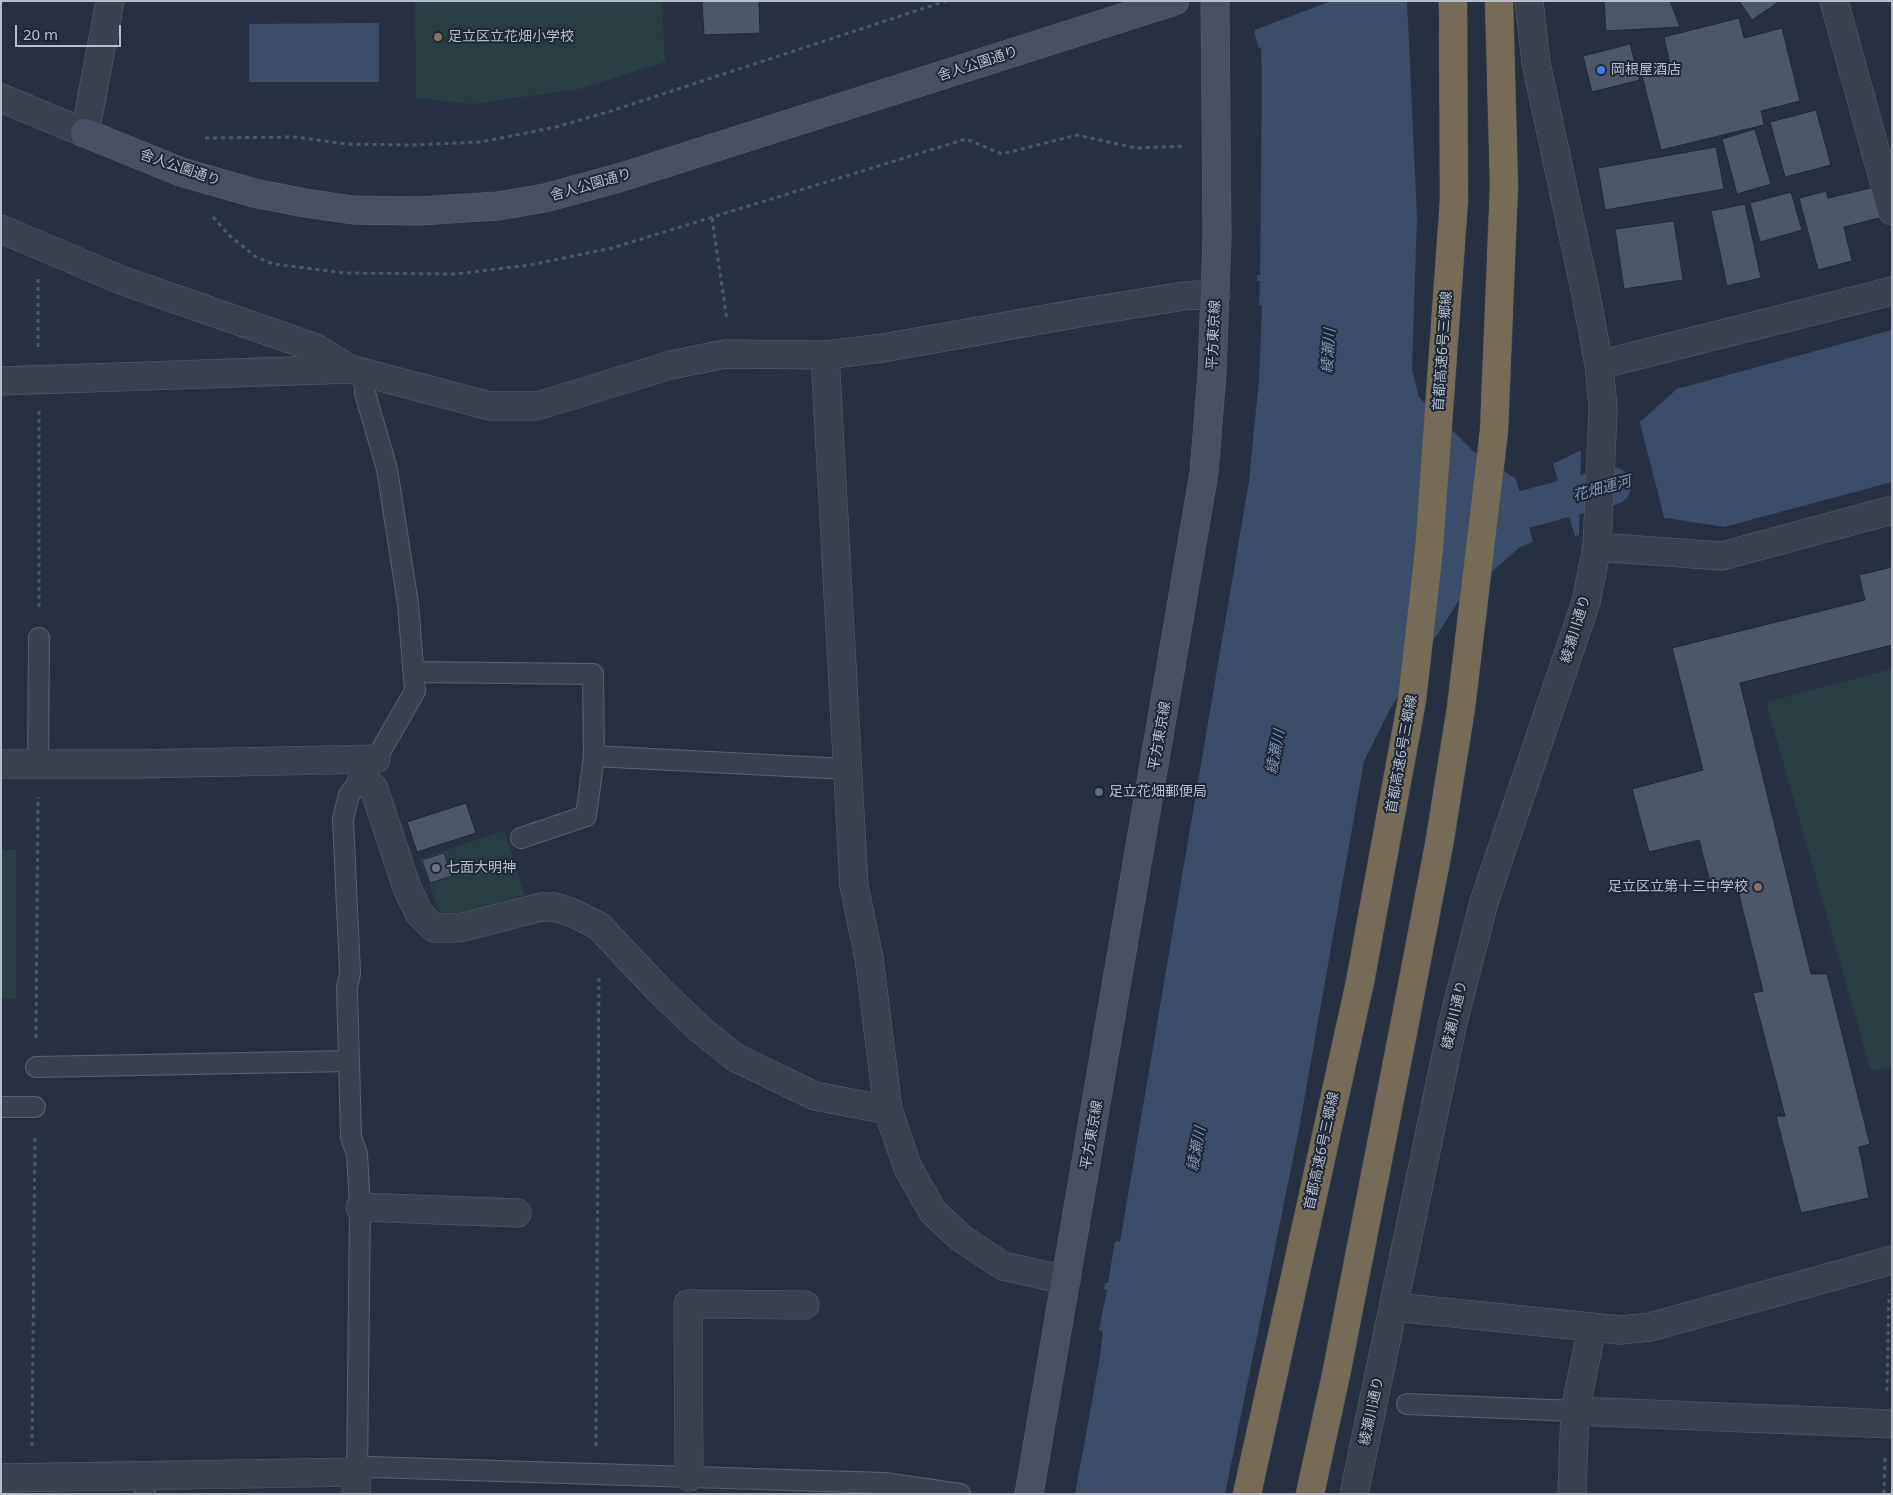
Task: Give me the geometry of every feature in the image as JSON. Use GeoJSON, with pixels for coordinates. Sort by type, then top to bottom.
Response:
{"type":"FeatureCollection","features":[{"type":"Feature","properties":{"kind":"highway","name":"首都高速6号三郷線"},"geometry":{"type":"LineString","coordinates":[[1247,1494],[1360,982],[1412,700],[1429,550],[1454,200],[1453,1]]}},
{"type":"Feature","properties":{"kind":"highway"},"geometry":{"type":"LineString","coordinates":[[1310,1494],[1336,1375],[1404,1028],[1439,845],[1461,708],[1494,431],[1504,186],[1499,1]]}},
{"type":"Feature","properties":{"kind":"main road","name":"舎人公園通り"},"geometry":{"type":"LineString","coordinates":[[85,133],[182,172],[254,192],[305,203],[353,210],[419,211],[498,206],[544,198],[622,176],[1175,1]]}},
{"type":"Feature","properties":{"kind":"main road","name":"平方東京線"},"geometry":{"type":"LineString","coordinates":[[1029,1494],[1204,473],[1216,294],[1215,1]]}},
{"type":"Feature","properties":{"kind":"street"},"geometry":{"type":"LineString","coordinates":[[85,133],[110,1]]}},
{"type":"Feature","properties":{"kind":"street","name":"綾瀬川通り"},"geometry":{"type":"LineString","coordinates":[[1354,1494],[1453,1022],[1484,902],[1586,602],[1598,539],[1603,408],[1600,365],[1586,290],[1536,63],[1529,1]]}},
{"type":"Feature","properties":{"kind":"street"},"geometry":{"type":"LineString","coordinates":[[1834,1],[1892,211]]}},
{"type":"Feature","properties":{"kind":"street","name":"舎人公園通り"},"geometry":{"type":"LineString","coordinates":[[1,98],[85,133]]}},
{"type":"Feature","properties":{"kind":"street"},"geometry":{"type":"LineString","coordinates":[[1,229],[121,280],[179,302],[316,348],[358,371],[490,406],[537,406],[670,365],[725,354],[825,355],[884,348],[1115,307],[1184,296],[1216,294]]}},
{"type":"Feature","properties":{"kind":"street"},"geometry":{"type":"LineString","coordinates":[[1600,365],[1892,291]]}},
{"type":"Feature","properties":{"kind":"street"},"geometry":{"type":"LineString","coordinates":[[825,355],[846,768],[854,886],[870,958],[888,1110],[908,1168],[933,1212],[961,1238],[1003,1266],[1066,1280]]}},
{"type":"Feature","properties":{"kind":"street"},"geometry":{"type":"LineString","coordinates":[[1,381],[358,371]]}},
{"type":"Feature","properties":{"kind":"street"},"geometry":{"type":"LineString","coordinates":[[1598,539],[1722,556],[1892,510]]}},
{"type":"Feature","properties":{"kind":"street"},"geometry":{"type":"LineString","coordinates":[[1,764],[369,768],[374,789],[407,888],[418,913],[434,928],[460,928],[541,907],[555,907],[599,926],[660,991],[701,1030],[736,1058],[815,1096],[888,1110]]}},
{"type":"Feature","properties":{"kind":"street"},"geometry":{"type":"LineString","coordinates":[[360,1207],[517,1213]]}},
{"type":"Feature","properties":{"kind":"street"},"geometry":{"type":"LineString","coordinates":[[1394,1307],[1621,1330],[1650,1327],[1890,1260]]}},
{"type":"Feature","properties":{"kind":"street"},"geometry":{"type":"LineString","coordinates":[[689,1477],[688,1304],[805,1305]]}},
{"type":"Feature","properties":{"kind":"street"},"geometry":{"type":"LineString","coordinates":[[1572,1494],[1575,1412],[1592,1328]]}},
{"type":"Feature","properties":{"kind":"street"},"geometry":{"type":"LineString","coordinates":[[1575,1412],[1889,1423]]}},
{"type":"Feature","properties":{"kind":"street"},"geometry":{"type":"LineString","coordinates":[[1,1478],[145,1485],[356,1483]]}},
{"type":"Feature","properties":{"kind":"lane"},"geometry":{"type":"LineString","coordinates":[[356,1483],[360,1207],[357,1154],[351,1137],[347,988],[350,973],[343,819],[349,795],[369,768],[415,691],[415,672],[408,604],[387,469],[358,371]]}},
{"type":"Feature","properties":{"kind":"lane"},"geometry":{"type":"LineString","coordinates":[[38,763],[39,638]]}},
{"type":"Feature","properties":{"kind":"lane"},"geometry":{"type":"LineString","coordinates":[[415,672],[593,674],[594,756],[586,816],[521,838]]}},
{"type":"Feature","properties":{"kind":"lane"},"geometry":{"type":"LineString","coordinates":[[594,756],[846,768]]}},
{"type":"Feature","properties":{"kind":"lane"},"geometry":{"type":"LineString","coordinates":[[36,1067],[349,1061]]}},
{"type":"Feature","properties":{"kind":"lane"},"geometry":{"type":"LineString","coordinates":[[1,1107],[35,1108]]}},
{"type":"Feature","properties":{"kind":"lane"},"geometry":{"type":"LineString","coordinates":[[1407,1404],[1575,1412]]}},
{"type":"Feature","properties":{"kind":"lane"},"geometry":{"type":"LineString","coordinates":[[356,1483],[370,1467],[885,1483],[960,1494]]}},
{"type":"Feature","properties":{"kind":"path"},"geometry":{"type":"LineString","coordinates":[[205,138],[296,137],[346,144],[412,145],[490,140],[556,127],[611,111],[946,1]]}},
{"type":"Feature","properties":{"kind":"path"},"geometry":{"type":"LineString","coordinates":[[213,217],[229,235],[256,256],[273,264],[346,273],[383,275],[456,274],[530,265],[612,248],[966,139],[1002,154],[1077,135],[1136,148],[1190,146]]}},
{"type":"Feature","properties":{"kind":"path"},"geometry":{"type":"LineString","coordinates":[[712,218],[726,320],[725,354]]}},
{"type":"Feature","properties":{"kind":"path"},"geometry":{"type":"LineString","coordinates":[[38,244],[39,638]]}},
{"type":"Feature","properties":{"kind":"path"},"geometry":{"type":"LineString","coordinates":[[596,1474],[599,926]]}},
{"type":"Feature","properties":{"kind":"path"},"geometry":{"type":"LineString","coordinates":[[1884,1494],[1889,1423],[1890,1260]]}},
{"type":"Feature","properties":{"kind":"green space"},"geometry":{"type":"Polygon","coordinates":[[[415,1],[662,1],[665,62],[579,89],[472,104],[416,98],[415,1]]]}},
{"type":"Feature","properties":{"kind":"green space"},"geometry":{"type":"Polygon","coordinates":[[[1892,669],[1892,1066],[1871,1071],[1766,702],[1892,669]]]}},
{"type":"Feature","properties":{"kind":"green space"},"geometry":{"type":"Polygon","coordinates":[[[504,831],[525,895],[460,914],[440,913],[420,859],[504,831]]]}},
{"type":"Feature","properties":{"kind":"green space"},"geometry":{"type":"Polygon","coordinates":[[[1,850],[16,850],[16,999],[1,999],[1,850]]]}},
{"type":"Feature","properties":{"kind":"water","name":"綾瀬川"},"geometry":{"type":"Polygon","coordinates":[[[1252,1],[1407,1],[1417,217],[1412,370],[1419,397],[1473,451],[1516,479],[1533,542],[1520,547],[1458,602],[1390,709],[1364,761],[1299,1129],[1225,1494],[1075,1494],[1099,1363],[1103,1332],[1099,1330],[1107,1290],[1104,1289],[1105,1283],[1108,1283],[1115,1241],[1120,1242],[1249,481],[1259,380],[1262,306],[1259,305],[1260,281],[1257,281],[1257,275],[1260,275],[1262,76],[1261,48],[1258,47],[1255,34],[1252,1]]]}},
{"type":"Feature","properties":{"kind":"water"},"geometry":{"type":"Polygon","coordinates":[[[379,23],[379,82],[249,82],[249,24],[379,23]]]}},
{"type":"Feature","properties":{"kind":"water"},"geometry":{"type":"Polygon","coordinates":[[[1892,330],[1892,482],[1724,527],[1667,518],[1575,536],[1553,464],[1642,420],[1677,389],[1892,330]]]}},
{"type":"Feature","properties":{"kind":"pier"},"geometry":{"type":"Polygon","coordinates":[[[1250,1],[1331,1],[1252,31],[1250,1]]]}},
{"type":"Feature","properties":{"kind":"pier"},"geometry":{"type":"Polygon","coordinates":[[[1639,419],[1665,521],[1579,536],[1581,449],[1639,419]]]}},
{"type":"Feature","properties":{"kind":"building"},"geometry":{"type":"Polygon","coordinates":[[[702,1],[759,1],[760,33],[704,35],[702,1]]]}},
{"type":"Feature","properties":{"kind":"building"},"geometry":{"type":"Polygon","coordinates":[[[1604,1],[1670,1],[1680,27],[1606,31],[1604,1]]]}},
{"type":"Feature","properties":{"kind":"building"},"geometry":{"type":"Polygon","coordinates":[[[1739,1],[1780,1],[1752,20],[1739,1]]]}},
{"type":"Feature","properties":{"kind":"building"},"geometry":{"type":"Polygon","coordinates":[[[1739,18],[1744,38],[1782,28],[1800,101],[1761,111],[1764,125],[1661,150],[1641,72],[1670,64],[1664,37],[1739,18]]]}},
{"type":"Feature","properties":{"kind":"building"},"geometry":{"type":"Polygon","coordinates":[[[1630,44],[1640,80],[1592,92],[1583,56],[1630,44]]]}},
{"type":"Feature","properties":{"kind":"building"},"geometry":{"type":"Polygon","coordinates":[[[1816,110],[1831,165],[1785,177],[1770,122],[1816,110]]]}},
{"type":"Feature","properties":{"kind":"building"},"geometry":{"type":"Polygon","coordinates":[[[1755,129],[1771,184],[1737,194],[1722,139],[1755,129]]]}},
{"type":"Feature","properties":{"kind":"building"},"geometry":{"type":"Polygon","coordinates":[[[1716,147],[1724,189],[1605,210],[1598,168],[1716,147]]]}},
{"type":"Feature","properties":{"kind":"building"},"geometry":{"type":"Polygon","coordinates":[[[1875,187],[1883,217],[1844,227],[1852,261],[1818,270],[1799,198],[1826,191],[1828,198],[1875,187]]]}},
{"type":"Feature","properties":{"kind":"building"},"geometry":{"type":"Polygon","coordinates":[[[1791,192],[1802,230],[1760,242],[1750,203],[1791,192]]]}},
{"type":"Feature","properties":{"kind":"building"},"geometry":{"type":"Polygon","coordinates":[[[1745,204],[1761,278],[1727,286],[1711,211],[1745,204]]]}},
{"type":"Feature","properties":{"kind":"building"},"geometry":{"type":"Polygon","coordinates":[[[1674,221],[1683,280],[1624,289],[1615,229],[1674,221]]]}},
{"type":"Feature","properties":{"kind":"building"},"geometry":{"type":"Polygon","coordinates":[[[1892,567],[1892,645],[1740,683],[1811,974],[1827,974],[1870,1144],[1859,1147],[1869,1198],[1801,1213],[1776,1116],[1785,1116],[1753,993],[1763,991],[1737,887],[1713,893],[1699,840],[1649,852],[1632,789],[1703,770],[1672,648],[1865,600],[1859,575],[1892,567]]]}},
{"type":"Feature","properties":{"kind":"building"},"geometry":{"type":"Polygon","coordinates":[[[466,803],[476,833],[417,852],[407,822],[466,803]]]}},
{"type":"Feature","properties":{"kind":"building"},"geometry":{"type":"Polygon","coordinates":[[[444,853],[452,876],[430,883],[422,860],[444,853]]]}},
{"type":"Feature","properties":{"kind":"waterway","name":"花畑運河"},"geometry":{"type":"LineString","coordinates":[[1474,523],[1612,486]]}},
{"type":"Feature","properties":{"kind":"place","name":"足立区立花畑小学校"},"geometry":{"type":"Point","coordinates":[438,37]}},
{"type":"Feature","properties":{"kind":"place","name":"岡根屋酒店"},"geometry":{"type":"Point","coordinates":[1601,70]}},
{"type":"Feature","properties":{"kind":"place","name":"足立花畑郵便局"},"geometry":{"type":"Point","coordinates":[1099,792]}},
{"type":"Feature","properties":{"kind":"place","name":"七面大明神"},"geometry":{"type":"Point","coordinates":[436,868]}},
{"type":"Feature","properties":{"kind":"place","name":"足立区立第十三中学校"},"geometry":{"type":"Point","coordinates":[1758,887]}}]}
